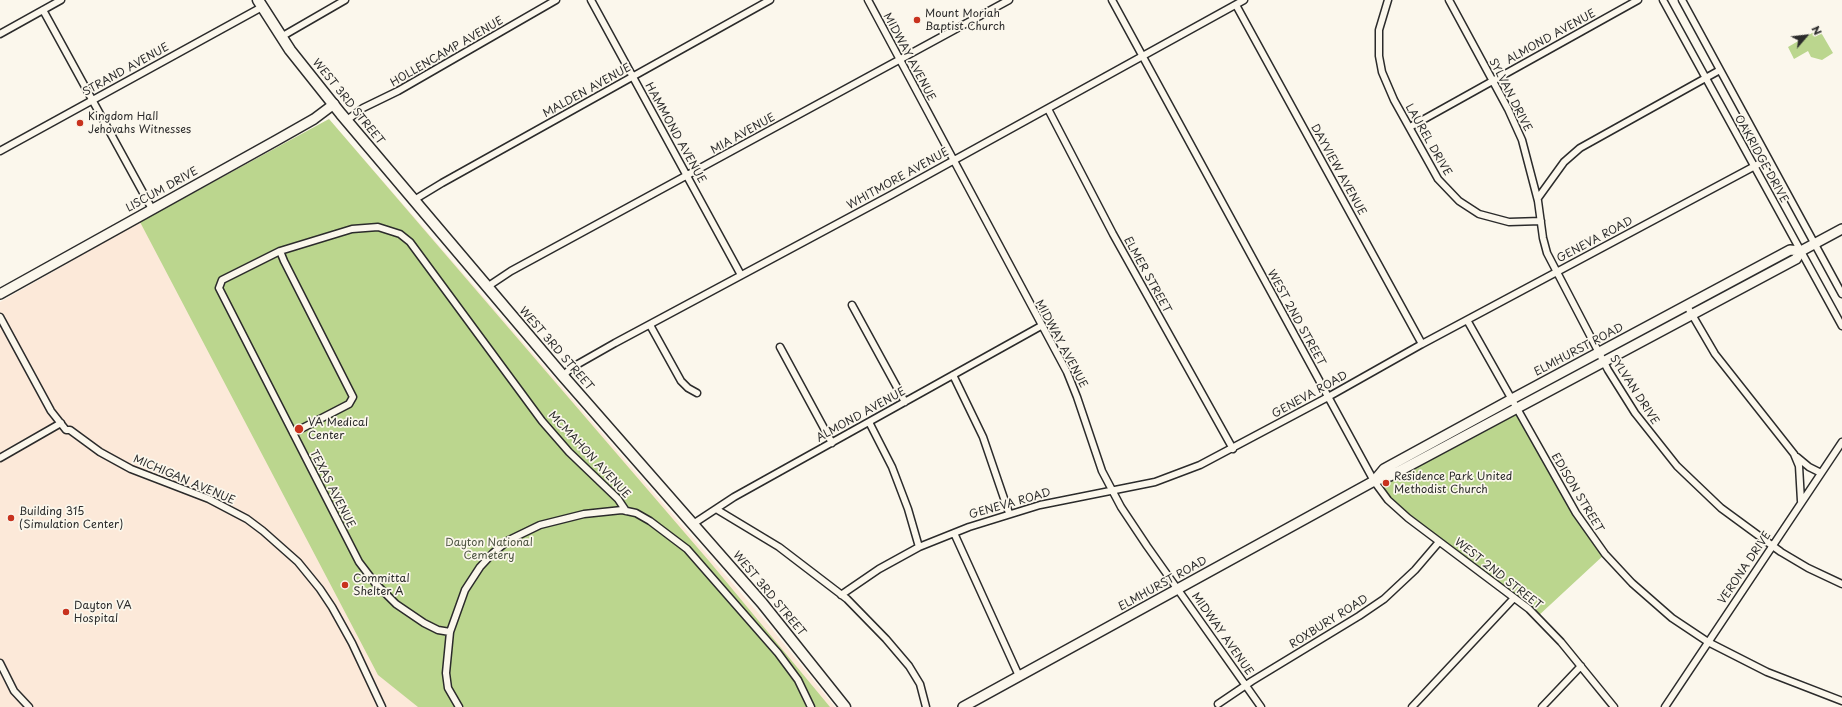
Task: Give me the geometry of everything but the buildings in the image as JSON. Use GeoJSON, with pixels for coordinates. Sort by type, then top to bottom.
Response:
{"type":"FeatureCollection","features":[{"type":"Feature","properties":{"kind":"main road","name":"WEST 3RD STREET"},"geometry":{"type":"LineString","coordinates":[[260,3],[281,36],[347,120],[563,376],[771,615],[845,707]]}},
{"type":"Feature","properties":{"kind":"street"},"geometry":{"type":"LineString","coordinates":[[0,34],[61,0]]}},
{"type":"Feature","properties":{"kind":"street"},"geometry":{"type":"LineString","coordinates":[[281,36],[345,0]]}},
{"type":"Feature","properties":{"kind":"street","name":"HOLLENCAMP AVENUE"},"geometry":{"type":"LineString","coordinates":[[347,120],[363,108],[398,91],[556,0]]}},
{"type":"Feature","properties":{"kind":"street","name":"HAMMOND AVENUE"},"geometry":{"type":"LineString","coordinates":[[591,0],[741,275]]}},
{"type":"Feature","properties":{"kind":"street","name":"MALDEN AVENUE"},"geometry":{"type":"LineString","coordinates":[[414,200],[770,0]]}},
{"type":"Feature","properties":{"kind":"street","name":"MIDWAY AVENUE"},"geometry":{"type":"LineString","coordinates":[[868,0],[1072,384],[1102,471],[1112,491],[1134,528],[1261,707]]}},
{"type":"Feature","properties":{"kind":"street","name":"MIA AVENUE"},"geometry":{"type":"LineString","coordinates":[[487,287],[507,273],[1009,0]]}},
{"type":"Feature","properties":{"kind":"street","name":"WEST 2ND STREET"},"geometry":{"type":"LineString","coordinates":[[1112,0],[1374,481],[1395,507],[1514,598],[1545,625],[1614,707]]}},
{"type":"Feature","properties":{"kind":"street","name":"WHITMORE AVENUE"},"geometry":{"type":"LineString","coordinates":[[563,376],[571,368],[1048,109],[1244,0]]}},
{"type":"Feature","properties":{"kind":"street","name":"LAUREL DRIVE"},"geometry":{"type":"LineString","coordinates":[[1388,0],[1379,30],[1379,56],[1388,88],[1438,179],[1459,201],[1473,210],[1494,219],[1509,222],[1541,221]]}},
{"type":"Feature","properties":{"kind":"street","name":"SYLVAN DRIVE"},"geometry":{"type":"LineString","coordinates":[[1449,0],[1508,109],[1522,140],[1538,198],[1544,245],[1556,272],[1604,363],[1640,419],[1677,466],[1721,508],[1772,546],[1808,568],[1842,584]]}},
{"type":"Feature","properties":{"kind":"street","name":"ALMOND AVENUE"},"geometry":{"type":"LineString","coordinates":[[1410,127],[1638,0]]}},
{"type":"Feature","properties":{"kind":"street","name":"OAKRIDGE DRIVE"},"geometry":{"type":"LineString","coordinates":[[1664,0],[1705,78],[1842,326]]}},
{"type":"Feature","properties":{"kind":"street","name":"OAKRIDGE DRIVE"},"geometry":{"type":"LineString","coordinates":[[1682,0],[1842,294]]}},
{"type":"Feature","properties":{"kind":"street","name":"STRAND AVENUE"},"geometry":{"type":"LineString","coordinates":[[0,151],[260,3]]}},
{"type":"Feature","properties":{"kind":"street","name":"DAYVIEW AVENUE"},"geometry":{"type":"LineString","coordinates":[[1236,5],[1422,344]]}},
{"type":"Feature","properties":{"kind":"street"},"geometry":{"type":"LineString","coordinates":[[43,10],[152,209]]}},
{"type":"Feature","properties":{"kind":"street"},"geometry":{"type":"LineString","coordinates":[[1538,198],[1564,162],[1580,148],[1720,70]]}},
{"type":"Feature","properties":{"kind":"street","name":"LISCUM DRIVE"},"geometry":{"type":"LineString","coordinates":[[0,294],[314,119],[334,104]]}},
{"type":"Feature","properties":{"kind":"street","name":"ELMER STREET"},"geometry":{"type":"LineString","coordinates":[[1048,109],[1113,234],[1233,449]]}},
{"type":"Feature","properties":{"kind":"street","name":"GENEVA ROAD"},"geometry":{"type":"LineString","coordinates":[[841,595],[879,569],[920,547],[1009,513],[1059,500],[1155,482],[1200,465],[1233,449],[1422,344],[1768,159]]}},
{"type":"Feature","properties":{"kind":"street","name":"MCMAHON AVENUE"},"geometry":{"type":"LineString","coordinates":[[280,251],[352,229],[378,227],[400,234],[410,242],[542,421],[569,452],[618,499],[626,510],[641,516],[666,532],[687,549],[703,566],[778,653],[798,680],[811,707]]}},
{"type":"Feature","properties":{"kind":"street","name":"ELMHURST ROAD"},"geometry":{"type":"LineString","coordinates":[[963,707],[1374,481],[1390,476],[1604,363],[1796,259],[1801,251],[1842,229]]}},
{"type":"Feature","properties":{"kind":"street","name":"ELMHURST ROAD"},"geometry":{"type":"LineString","coordinates":[[1374,481],[1384,469],[1599,352],[1790,250],[1801,251]]}},
{"type":"Feature","properties":{"kind":"street"},"geometry":{"type":"LineString","coordinates":[[280,251],[353,397],[349,404],[293,433]]}},
{"type":"Feature","properties":{"kind":"street","name":"TEXAS AVENUE"},"geometry":{"type":"LineString","coordinates":[[280,251],[222,280],[219,288],[354,553],[365,571],[381,591],[406,612],[438,630],[450,632]]}},
{"type":"Feature","properties":{"kind":"street"},"geometry":{"type":"LineString","coordinates":[[852,305],[905,402]]}},
{"type":"Feature","properties":{"kind":"street"},"geometry":{"type":"LineString","coordinates":[[1687,306],[1715,354],[1794,454],[1808,467],[1821,473]]}},
{"type":"Feature","properties":{"kind":"street","name":"MICHIGAN AVENUE"},"geometry":{"type":"LineString","coordinates":[[0,317],[52,411],[66,430],[70,430],[110,458],[131,469],[220,504],[255,524],[283,548],[312,578],[332,607],[352,643],[382,707]]}},
{"type":"Feature","properties":{"kind":"street","name":"EDISON STREET"},"geometry":{"type":"LineString","coordinates":[[1467,320],[1576,513],[1605,554],[1652,602],[1672,618],[1708,642],[1761,670],[1842,701]]}},
{"type":"Feature","properties":{"kind":"street"},"geometry":{"type":"LineString","coordinates":[[650,325],[679,377],[688,388],[697,393]]}},
{"type":"Feature","properties":{"kind":"street","name":"ALMOND AVENUE"},"geometry":{"type":"LineString","coordinates":[[693,524],[734,497],[1041,326]]}},
{"type":"Feature","properties":{"kind":"street"},"geometry":{"type":"LineString","coordinates":[[780,347],[832,443]]}},
{"type":"Feature","properties":{"kind":"street"},"geometry":{"type":"LineString","coordinates":[[953,375],[983,437],[1009,513]]}},
{"type":"Feature","properties":{"kind":"street"},"geometry":{"type":"LineString","coordinates":[[869,422],[892,467],[920,547]]}},
{"type":"Feature","properties":{"kind":"street"},"geometry":{"type":"LineString","coordinates":[[0,458],[61,424]]}},
{"type":"Feature","properties":{"kind":"street","name":"VERONA DRIVE"},"geometry":{"type":"LineString","coordinates":[[1665,707],[1801,501],[1842,442]]}},
{"type":"Feature","properties":{"kind":"street"},"geometry":{"type":"LineString","coordinates":[[1794,454],[1799,466],[1801,501]]}},
{"type":"Feature","properties":{"kind":"street"},"geometry":{"type":"LineString","coordinates":[[716,509],[779,547],[841,595],[886,639],[909,666],[920,684],[926,707]]}},
{"type":"Feature","properties":{"kind":"street"},"geometry":{"type":"LineString","coordinates":[[459,707],[448,688],[446,673],[450,632],[458,605],[470,582],[486,560],[509,540],[530,529],[552,521],[584,514],[626,510]]}},
{"type":"Feature","properties":{"kind":"street"},"geometry":{"type":"LineString","coordinates":[[954,533],[1019,676]]}},
{"type":"Feature","properties":{"kind":"street","name":"ROXBURY ROAD"},"geometry":{"type":"LineString","coordinates":[[1218,704],[1384,599],[1415,570],[1439,542]]}},
{"type":"Feature","properties":{"kind":"street"},"geometry":{"type":"LineString","coordinates":[[1412,707],[1514,598]]}},
{"type":"Feature","properties":{"kind":"street"},"geometry":{"type":"LineString","coordinates":[[0,663],[14,692],[28,707]]}},
{"type":"Feature","properties":{"kind":"street"},"geometry":{"type":"LineString","coordinates":[[1542,707],[1581,666]]}},
{"type":"Feature","properties":{"kind":"shaded area","name":"VA Medical Center"},"geometry":{"type":"Polygon","coordinates":[[[329,119],[767,623],[835,707],[0,707],[0,302],[140,222],[329,119]]]}},
{"type":"Feature","properties":{"kind":"green space"},"geometry":{"type":"Polygon","coordinates":[[[1819,29],[1833,53],[1822,60],[1811,57],[1808,51],[1794,59],[1788,47],[1819,29]]]}},
{"type":"Feature","properties":{"kind":"green space","name":"Dayton National Cemetery"},"geometry":{"type":"Polygon","coordinates":[[[329,119],[709,561],[830,707],[418,707],[378,675],[140,222],[329,119]]]}},
{"type":"Feature","properties":{"kind":"green space"},"geometry":{"type":"Polygon","coordinates":[[[1517,408],[1539,450],[1605,554],[1537,617],[1408,518],[1374,481],[1517,408]]]}},
{"type":"Feature","properties":{"kind":"place","name":"Mount Moriah Baptist Church"},"geometry":{"type":"Point","coordinates":[917,20]}},
{"type":"Feature","properties":{"kind":"place","name":"Kingdom Hall Jehovahs Witnesses"},"geometry":{"type":"Point","coordinates":[80,123]}},
{"type":"Feature","properties":{"kind":"place","name":"VA Medical Center"},"geometry":{"type":"Point","coordinates":[299,429]}},
{"type":"Feature","properties":{"kind":"place","name":"Residence Park United Methodist Church"},"geometry":{"type":"Point","coordinates":[1386,483]}},
{"type":"Feature","properties":{"kind":"place","name":"Building 315 (Simulation Center)"},"geometry":{"type":"Point","coordinates":[11,518]}},
{"type":"Feature","properties":{"kind":"place","name":"Committal Shelter A"},"geometry":{"type":"Point","coordinates":[345,585]}},
{"type":"Feature","properties":{"kind":"place","name":"Dayton VA Hospital"},"geometry":{"type":"Point","coordinates":[66,612]}}]}
